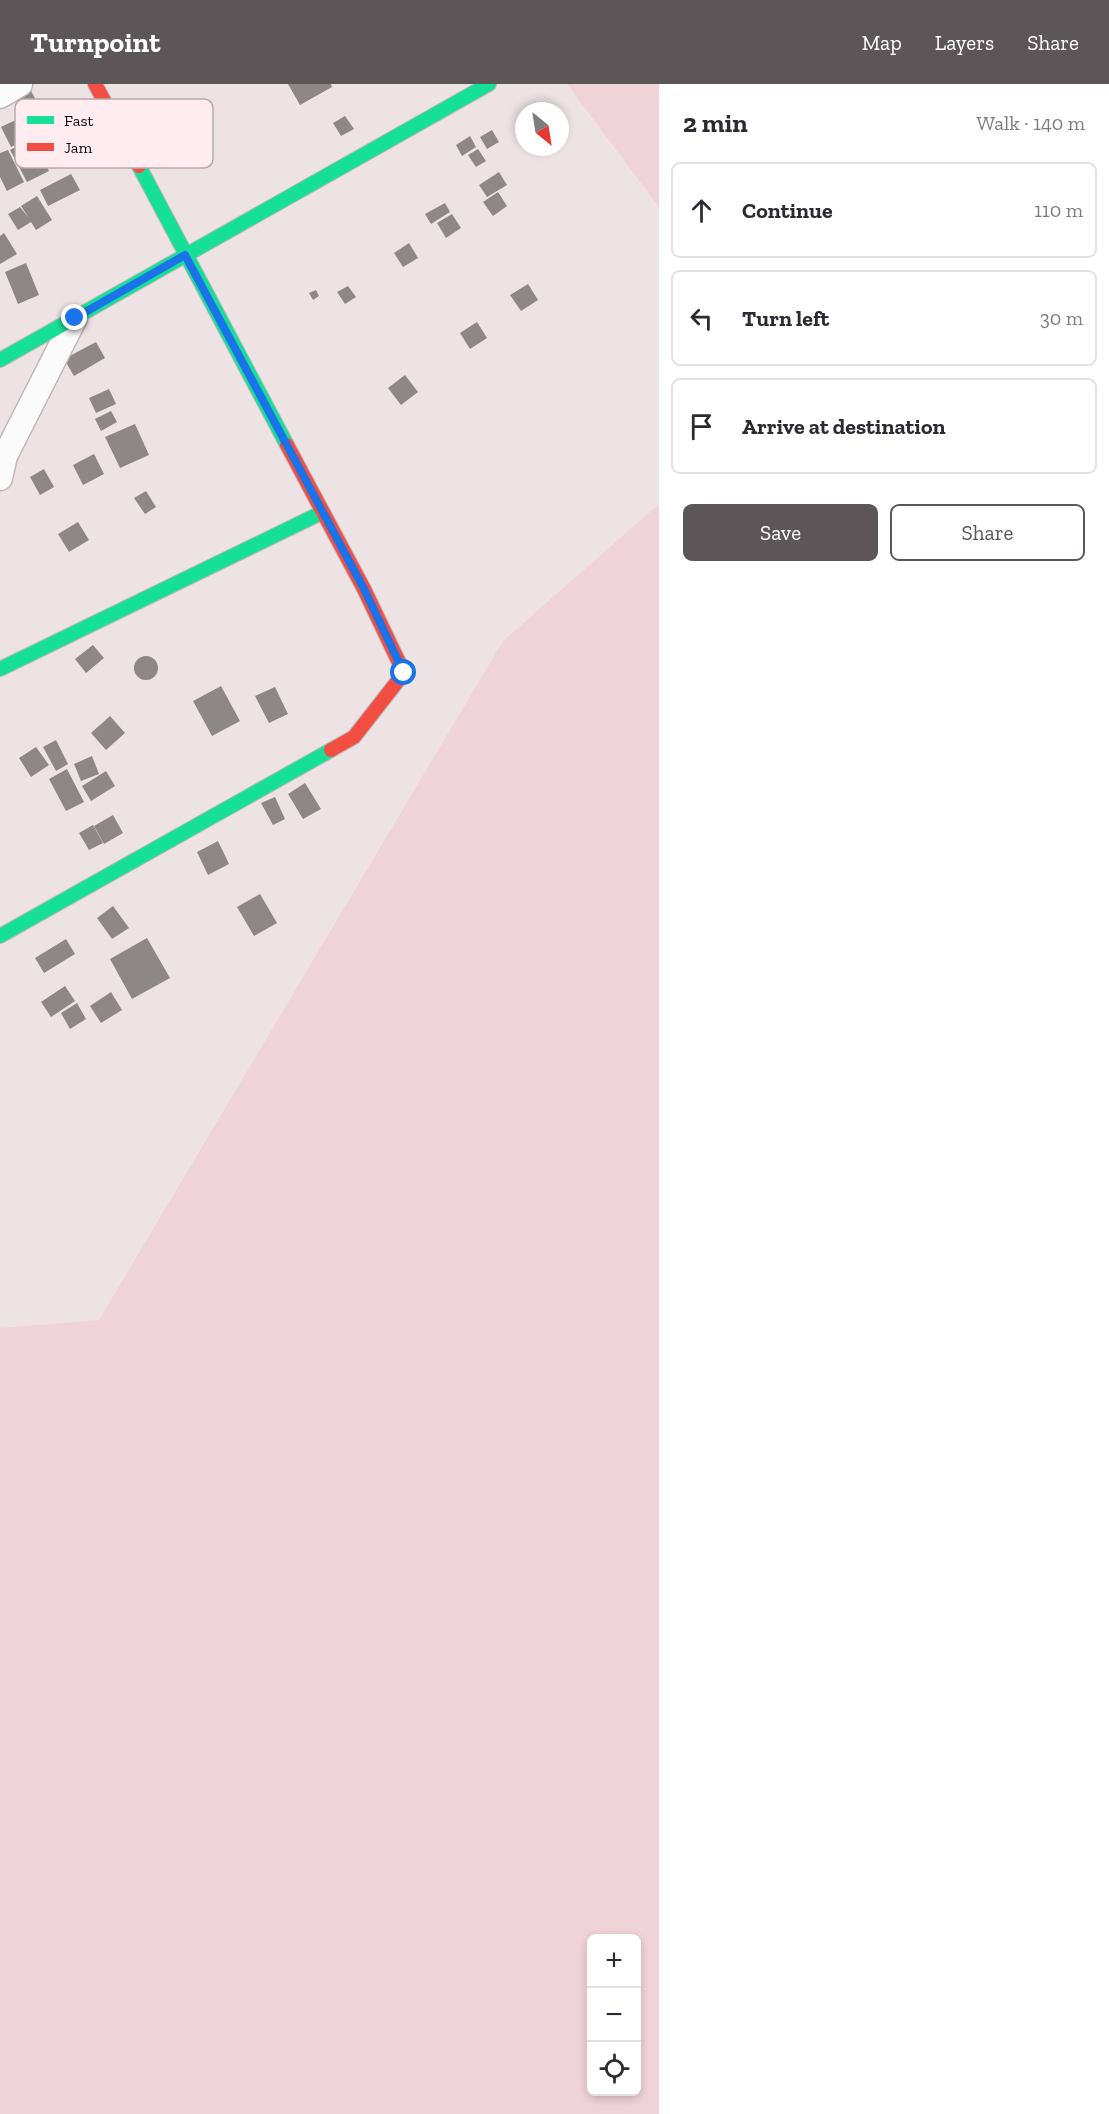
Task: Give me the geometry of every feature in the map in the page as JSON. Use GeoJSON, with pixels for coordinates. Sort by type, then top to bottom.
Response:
{"type":"FeatureCollection","features":[{"type":"Feature","properties":{"kind":"street"},"geometry":{"type":"LineString","coordinates":[[0,96],[21,84]]}},
{"type":"Feature","properties":{"kind":"street"},"geometry":{"type":"LineString","coordinates":[[95,84],[103,99]]}},
{"type":"Feature","properties":{"kind":"street"},"geometry":{"type":"LineString","coordinates":[[0,360],[489,84]]}},
{"type":"Feature","properties":{"kind":"street"},"geometry":{"type":"LineString","coordinates":[[0,936],[354,737],[404,673],[364,589],[139,168]]}},
{"type":"Feature","properties":{"kind":"street"},"geometry":{"type":"LineString","coordinates":[[0,478],[5,456],[75,318]]}},
{"type":"Feature","properties":{"kind":"street"},"geometry":{"type":"LineString","coordinates":[[0,669],[323,512]]}},
{"type":"Feature","properties":{"kind":"shaded area"},"geometry":{"type":"Polygon","coordinates":[[[567,84],[659,84],[659,207],[567,84]]]}},
{"type":"Feature","properties":{"kind":"shaded area"},"geometry":{"type":"Polygon","coordinates":[[[659,504],[659,2114],[0,2114],[0,1328],[99,1320],[503,641],[659,504]]]}},
{"type":"Feature","properties":{"kind":"building"},"geometry":{"type":"Polygon","coordinates":[[[288,84],[331,84],[332,87],[300,105],[288,84]]]}},
{"type":"Feature","properties":{"kind":"building"},"geometry":{"type":"Polygon","coordinates":[[[30,89],[35,99],[16,99],[15,97],[30,89]]]}},
{"type":"Feature","properties":{"kind":"building"},"geometry":{"type":"Polygon","coordinates":[[[345,116],[354,129],[341,136],[333,123],[345,116]]]}},
{"type":"Feature","properties":{"kind":"building"},"geometry":{"type":"Polygon","coordinates":[[[15,120],[15,145],[11,147],[1,127],[15,120]]]}},
{"type":"Feature","properties":{"kind":"building"},"geometry":{"type":"Polygon","coordinates":[[[492,130],[499,142],[487,149],[480,137],[492,130]]]}},
{"type":"Feature","properties":{"kind":"building"},"geometry":{"type":"Polygon","coordinates":[[[470,136],[476,147],[462,156],[456,145],[470,136]]]}},
{"type":"Feature","properties":{"kind":"building"},"geometry":{"type":"Polygon","coordinates":[[[15,147],[15,159],[10,150],[15,147]]]}},
{"type":"Feature","properties":{"kind":"building"},"geometry":{"type":"Polygon","coordinates":[[[478,149],[486,161],[476,167],[468,155],[478,149]]]}},
{"type":"Feature","properties":{"kind":"building"},"geometry":{"type":"Polygon","coordinates":[[[8,150],[24,182],[7,191],[0,177],[0,153],[8,150]]]}},
{"type":"Feature","properties":{"kind":"building"},"geometry":{"type":"Polygon","coordinates":[[[20,168],[47,168],[49,171],[27,182],[20,168]]]}},
{"type":"Feature","properties":{"kind":"building"},"geometry":{"type":"Polygon","coordinates":[[[499,172],[507,185],[487,197],[479,185],[499,172]]]}},
{"type":"Feature","properties":{"kind":"building"},"geometry":{"type":"Polygon","coordinates":[[[71,174],[80,190],[48,206],[40,190],[71,174]]]}},
{"type":"Feature","properties":{"kind":"building"},"geometry":{"type":"Polygon","coordinates":[[[498,192],[507,206],[493,216],[483,202],[498,192]]]}},
{"type":"Feature","properties":{"kind":"building"},"geometry":{"type":"Polygon","coordinates":[[[37,196],[52,220],[36,230],[31,222],[18,230],[8,214],[20,207],[29,218],[21,206],[37,196]]]}},
{"type":"Feature","properties":{"kind":"building"},"geometry":{"type":"Polygon","coordinates":[[[445,203],[450,212],[431,224],[425,214],[445,203]]]}},
{"type":"Feature","properties":{"kind":"building"},"geometry":{"type":"Polygon","coordinates":[[[452,214],[461,228],[446,238],[437,223],[452,214]]]}},
{"type":"Feature","properties":{"kind":"building"},"geometry":{"type":"Polygon","coordinates":[[[4,233],[17,254],[0,264],[0,236],[4,233]]]}},
{"type":"Feature","properties":{"kind":"building"},"geometry":{"type":"Polygon","coordinates":[[[409,243],[418,258],[403,267],[394,253],[409,243]]]}},
{"type":"Feature","properties":{"kind":"building"},"geometry":{"type":"Polygon","coordinates":[[[26,263],[39,295],[18,304],[5,272],[26,263]]]}},
{"type":"Feature","properties":{"kind":"building"},"geometry":{"type":"Polygon","coordinates":[[[528,284],[538,300],[521,311],[510,295],[528,284]]]}},
{"type":"Feature","properties":{"kind":"building"},"geometry":{"type":"Polygon","coordinates":[[[348,286],[356,297],[345,304],[337,292],[348,286]]]}},
{"type":"Feature","properties":{"kind":"building"},"geometry":{"type":"Polygon","coordinates":[[[316,290],[319,296],[313,300],[309,293],[316,290]]]}},
{"type":"Feature","properties":{"kind":"building"},"geometry":{"type":"Polygon","coordinates":[[[477,322],[487,338],[470,349],[460,333],[477,322]]]}},
{"type":"Feature","properties":{"kind":"building"},"geometry":{"type":"Polygon","coordinates":[[[96,342],[105,358],[74,376],[64,359],[96,342]]]}},
{"type":"Feature","properties":{"kind":"building"},"geometry":{"type":"Polygon","coordinates":[[[405,375],[418,392],[401,405],[388,388],[405,375]]]}},
{"type":"Feature","properties":{"kind":"building"},"geometry":{"type":"Polygon","coordinates":[[[109,389],[116,404],[96,413],[89,398],[109,389]]]}},
{"type":"Feature","properties":{"kind":"building"},"geometry":{"type":"Polygon","coordinates":[[[111,411],[117,422],[101,431],[95,419],[111,411]]]}},
{"type":"Feature","properties":{"kind":"building"},"geometry":{"type":"Polygon","coordinates":[[[135,424],[149,455],[120,468],[105,437],[135,424]]]}},
{"type":"Feature","properties":{"kind":"building"},"geometry":{"type":"Polygon","coordinates":[[[94,454],[104,474],[83,485],[73,465],[94,454]]]}},
{"type":"Feature","properties":{"kind":"building"},"geometry":{"type":"Polygon","coordinates":[[[44,469],[54,487],[40,495],[30,477],[44,469]]]}},
{"type":"Feature","properties":{"kind":"building"},"geometry":{"type":"Polygon","coordinates":[[[146,491],[156,507],[145,514],[134,498],[146,491]]]}},
{"type":"Feature","properties":{"kind":"building"},"geometry":{"type":"Polygon","coordinates":[[[78,522],[89,540],[69,552],[58,534],[78,522]]]}},
{"type":"Feature","properties":{"kind":"building"},"geometry":{"type":"Polygon","coordinates":[[[93,645],[104,658],[86,673],[75,659],[93,645]]]}},
{"type":"Feature","properties":{"kind":"building"},"geometry":{"type":"Polygon","coordinates":[[[146,656],[155,659],[158,668],[155,677],[146,680],[137,677],[134,668],[137,659],[146,656]]]}},
{"type":"Feature","properties":{"kind":"building"},"geometry":{"type":"Polygon","coordinates":[[[221,686],[240,721],[212,736],[193,701],[221,686]]]}},
{"type":"Feature","properties":{"kind":"building"},"geometry":{"type":"Polygon","coordinates":[[[275,687],[288,714],[269,723],[255,696],[275,687]]]}},
{"type":"Feature","properties":{"kind":"building"},"geometry":{"type":"Polygon","coordinates":[[[110,716],[125,733],[106,750],[91,733],[110,716]]]}},
{"type":"Feature","properties":{"kind":"building"},"geometry":{"type":"Polygon","coordinates":[[[56,740],[68,764],[56,771],[43,747],[56,740]]]}},
{"type":"Feature","properties":{"kind":"building"},"geometry":{"type":"Polygon","coordinates":[[[36,747],[49,765],[31,777],[19,758],[36,747]]]}},
{"type":"Feature","properties":{"kind":"building"},"geometry":{"type":"Polygon","coordinates":[[[92,756],[99,774],[81,781],[74,764],[92,756]]]}},
{"type":"Feature","properties":{"kind":"building"},"geometry":{"type":"Polygon","coordinates":[[[67,769],[84,802],[66,811],[49,779],[67,769]]]}},
{"type":"Feature","properties":{"kind":"building"},"geometry":{"type":"Polygon","coordinates":[[[106,771],[115,786],[91,801],[82,786],[106,771]]]}},
{"type":"Feature","properties":{"kind":"building"},"geometry":{"type":"Polygon","coordinates":[[[305,783],[321,809],[303,819],[288,794],[305,783]]]}},
{"type":"Feature","properties":{"kind":"building"},"geometry":{"type":"Polygon","coordinates":[[[275,797],[285,819],[273,825],[261,803],[275,797]]]}},
{"type":"Feature","properties":{"kind":"building"},"geometry":{"type":"Polygon","coordinates":[[[113,815],[123,833],[104,844],[94,826],[113,815]]]}},
{"type":"Feature","properties":{"kind":"building"},"geometry":{"type":"Polygon","coordinates":[[[93,825],[103,843],[89,850],[79,833],[93,825]]]}},
{"type":"Feature","properties":{"kind":"building"},"geometry":{"type":"Polygon","coordinates":[[[218,841],[229,864],[208,875],[197,852],[218,841]]]}},
{"type":"Feature","properties":{"kind":"building"},"geometry":{"type":"Polygon","coordinates":[[[260,894],[277,923],[254,936],[237,907],[260,894]]]}},
{"type":"Feature","properties":{"kind":"building"},"geometry":{"type":"Polygon","coordinates":[[[113,906],[129,928],[112,939],[97,918],[113,906]]]}},
{"type":"Feature","properties":{"kind":"building"},"geometry":{"type":"Polygon","coordinates":[[[147,938],[170,978],[132,999],[110,959],[147,938]]]}},
{"type":"Feature","properties":{"kind":"building"},"geometry":{"type":"Polygon","coordinates":[[[66,939],[75,954],[44,973],[35,958],[66,939]]]}},
{"type":"Feature","properties":{"kind":"building"},"geometry":{"type":"Polygon","coordinates":[[[65,986],[75,1001],[51,1017],[41,1002],[65,986]]]}},
{"type":"Feature","properties":{"kind":"building"},"geometry":{"type":"Polygon","coordinates":[[[111,992],[122,1010],[101,1023],[90,1006],[111,992]]]}},
{"type":"Feature","properties":{"kind":"building"},"geometry":{"type":"Polygon","coordinates":[[[77,1003],[86,1019],[70,1029],[61,1013],[77,1003]]]}},
{"type":"Feature","properties":{"kind":"traffic: fast"},"geometry":{"type":"LineString","coordinates":[[0,360],[489,84]]}},
{"type":"Feature","properties":{"kind":"traffic: fast"},"geometry":{"type":"LineString","coordinates":[[140,168],[287,445]]}},
{"type":"Feature","properties":{"kind":"traffic: fast"},"geometry":{"type":"LineString","coordinates":[[0,669],[323,512]]}},
{"type":"Feature","properties":{"kind":"traffic: fast"},"geometry":{"type":"LineString","coordinates":[[0,936],[331,750]]}},
{"type":"Feature","properties":{"kind":"traffic: jam"},"geometry":{"type":"LineString","coordinates":[[95,84],[103,99]]}},
{"type":"Feature","properties":{"kind":"traffic: jam"},"geometry":{"type":"LineString","coordinates":[[287,445],[364,589],[404,673],[354,737],[331,750]]}},
{"type":"Feature","properties":{"kind":"route"},"geometry":{"type":"LineString","coordinates":[[75,318],[185,255],[364,589],[404,673]]}}]}
